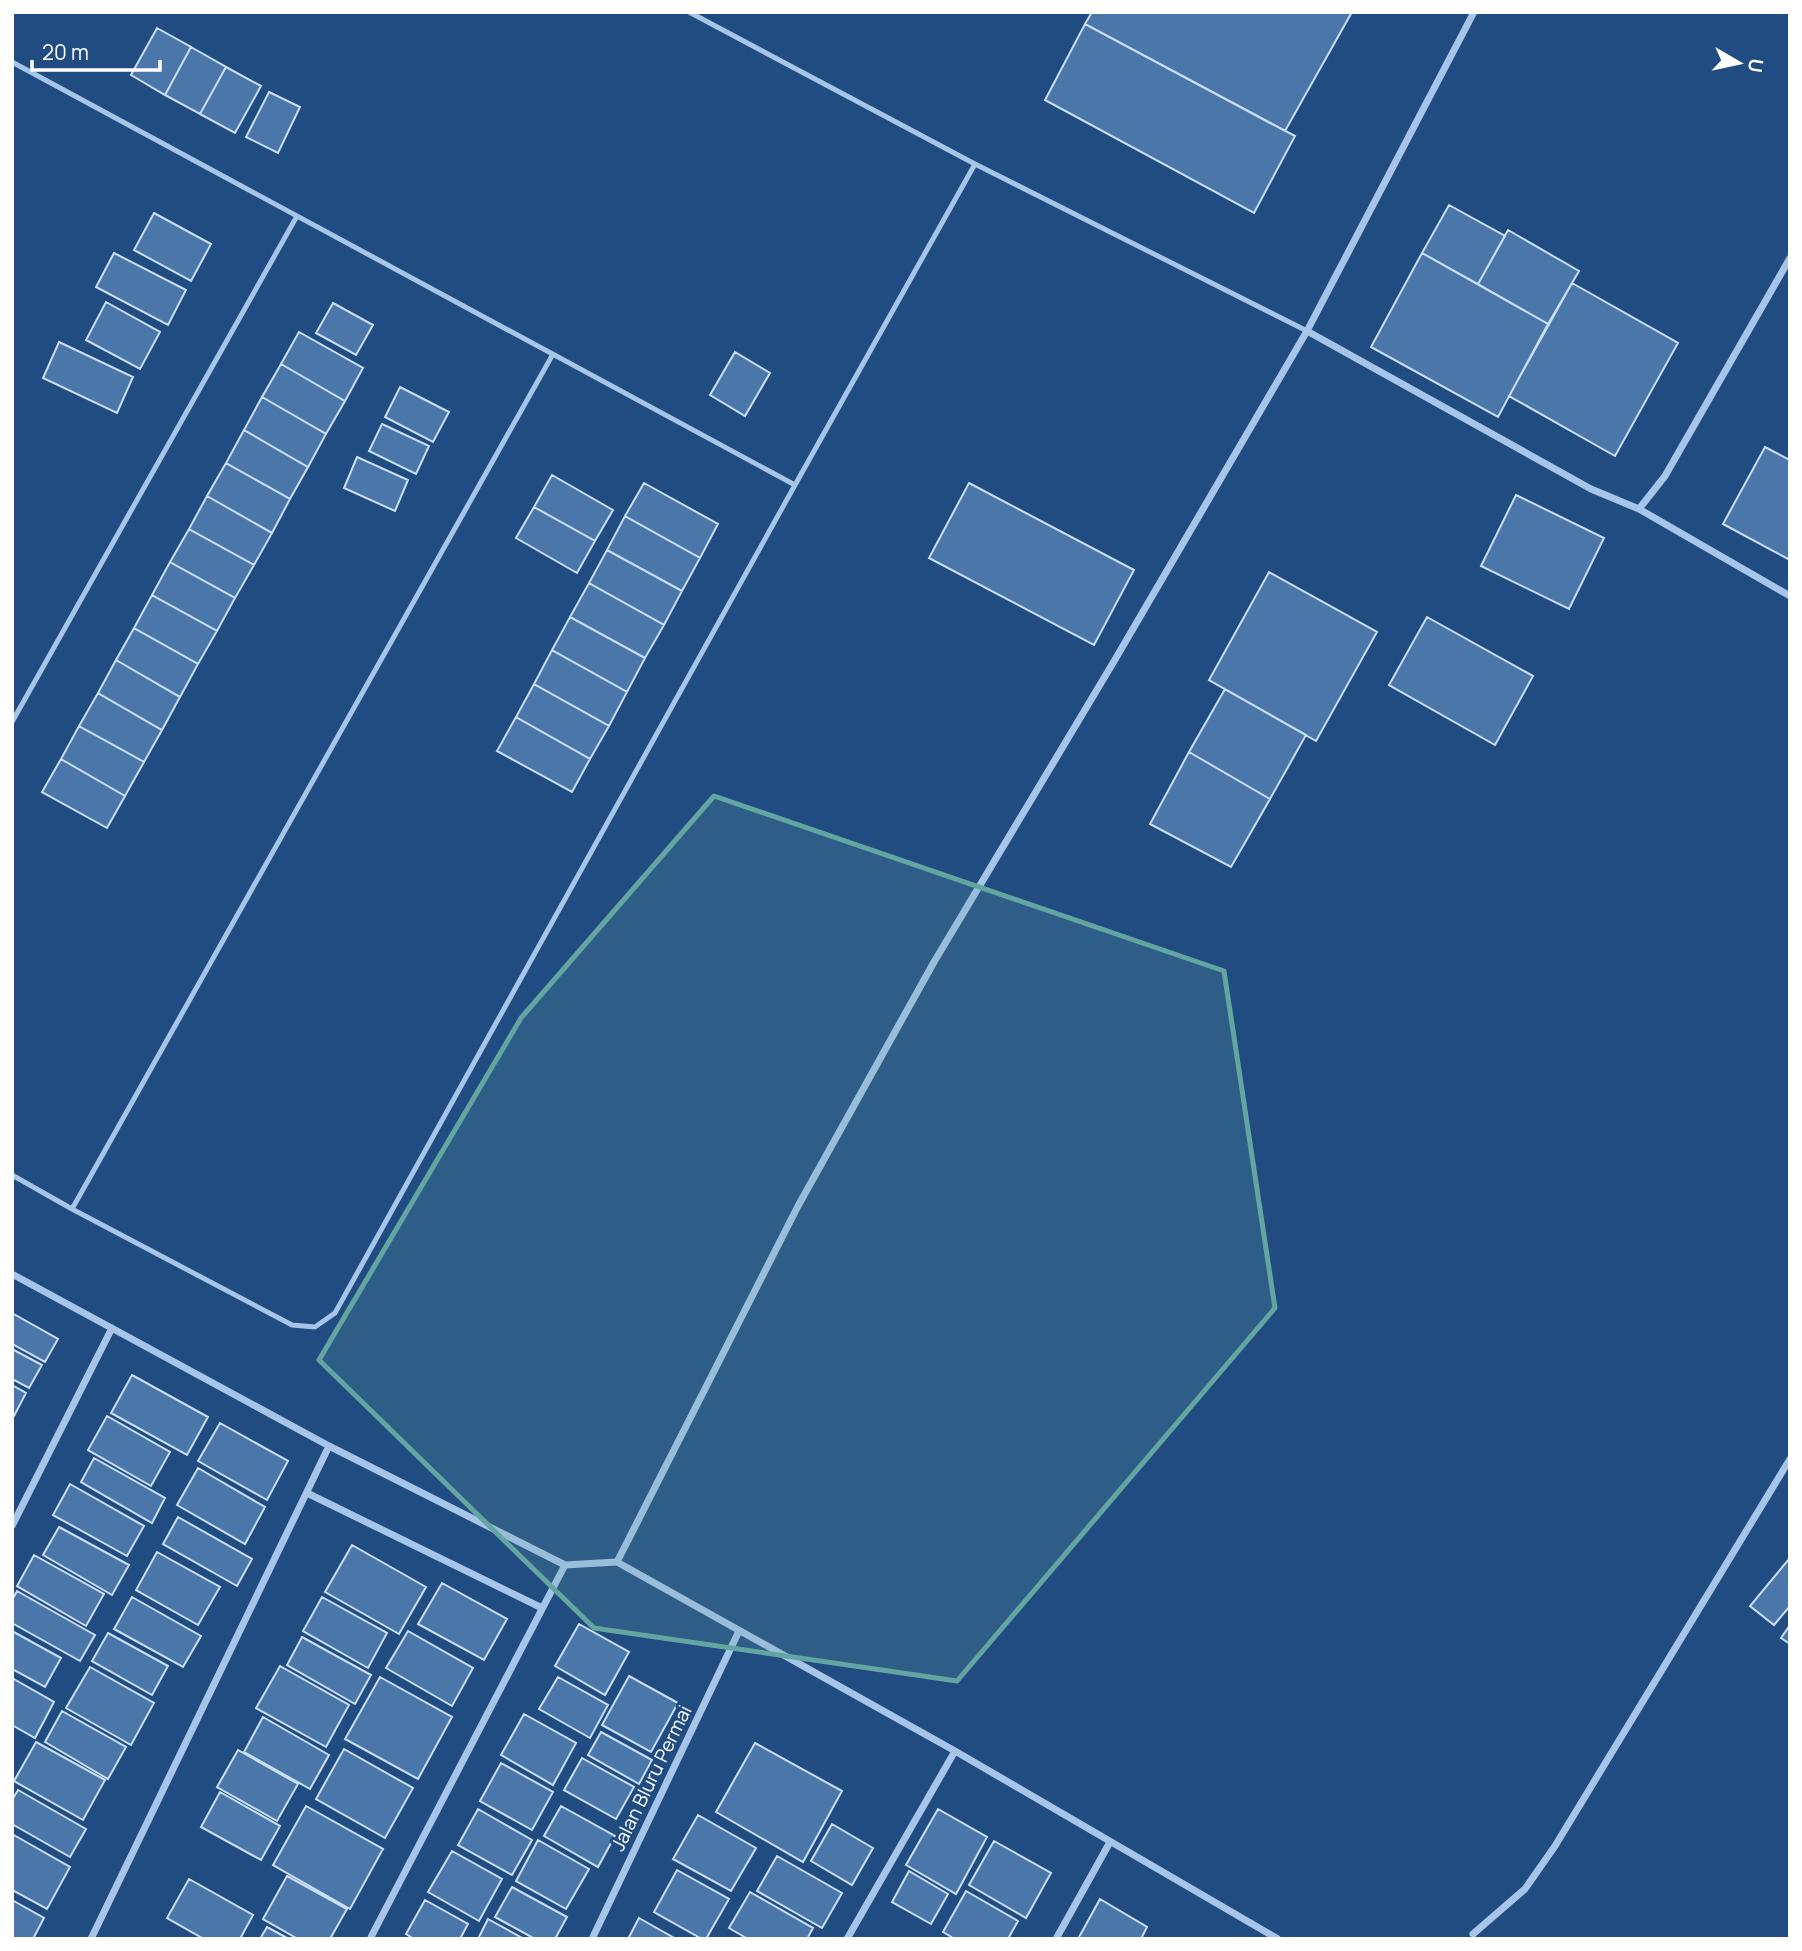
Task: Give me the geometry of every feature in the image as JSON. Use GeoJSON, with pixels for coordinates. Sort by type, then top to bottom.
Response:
{"type":"FeatureCollection","features":[{"type":"Feature","properties":{"kind":"street"},"geometry":{"type":"LineString","coordinates":[[617,1562],[798,1206],[934,962],[1307,331],[1474,12]]}},
{"type":"Feature","properties":{"kind":"street"},"geometry":{"type":"LineString","coordinates":[[1639,509],[1665,475],[1790,258]]}},
{"type":"Feature","properties":{"kind":"street"},"geometry":{"type":"LineString","coordinates":[[1307,331],[1591,489],[1639,509],[1790,596]]}},
{"type":"Feature","properties":{"kind":"street"},"geometry":{"type":"LineString","coordinates":[[12,1274],[329,1446],[565,1565],[617,1562],[955,1751],[1272,1938]]}},
{"type":"Feature","properties":{"kind":"street"},"geometry":{"type":"LineString","coordinates":[[12,1525],[112,1328]]}},
{"type":"Feature","properties":{"kind":"street"},"geometry":{"type":"LineString","coordinates":[[92,1939],[329,1446]]}},
{"type":"Feature","properties":{"kind":"street"},"geometry":{"type":"LineString","coordinates":[[1473,1934],[1525,1889],[1555,1846],[1790,1459]]}},
{"type":"Feature","properties":{"kind":"street"},"geometry":{"type":"LineString","coordinates":[[307,1493],[542,1608]]}},
{"type":"Feature","properties":{"kind":"street"},"geometry":{"type":"LineString","coordinates":[[370,1939],[565,1565]]}},
{"type":"Feature","properties":{"kind":"street","name":"Jalan Bluru Permai"},"geometry":{"type":"LineString","coordinates":[[592,1939],[739,1631]]}},
{"type":"Feature","properties":{"kind":"street"},"geometry":{"type":"LineString","coordinates":[[847,1939],[955,1751]]}},
{"type":"Feature","properties":{"kind":"street"},"geometry":{"type":"LineString","coordinates":[[1056,1939],[1110,1842]]}},
{"type":"Feature","properties":{"kind":"lane"},"geometry":{"type":"LineString","coordinates":[[689,12],[975,164],[1307,331]]}},
{"type":"Feature","properties":{"kind":"lane"},"geometry":{"type":"LineString","coordinates":[[12,62],[795,485]]}},
{"type":"Feature","properties":{"kind":"lane"},"geometry":{"type":"LineString","coordinates":[[12,1175],[292,1325],[315,1327],[335,1313],[975,164]]}},
{"type":"Feature","properties":{"kind":"lane"},"geometry":{"type":"LineString","coordinates":[[12,722],[297,216]]}},
{"type":"Feature","properties":{"kind":"lane"},"geometry":{"type":"LineString","coordinates":[[72,1209],[553,354]]}},
{"type":"Feature","properties":{"kind":"highlighted area"},"geometry":{"type":"Polygon","coordinates":[[[714,796],[1224,971],[1275,1308],[957,1681],[594,1628],[319,1360],[521,1018],[714,796]]]}},
{"type":"Feature","properties":{"kind":"building"},"geometry":{"type":"Polygon","coordinates":[[[1092,12],[1352,12],[1285,131],[1085,24],[1092,12]]]}},
{"type":"Feature","properties":{"kind":"building"},"geometry":{"type":"Polygon","coordinates":[[[1085,24],[1295,136],[1254,213],[1045,100],[1085,24]]]}},
{"type":"Feature","properties":{"kind":"building"},"geometry":{"type":"Polygon","coordinates":[[[157,28],[191,47],[165,95],[131,75],[157,28]]]}},
{"type":"Feature","properties":{"kind":"building"},"geometry":{"type":"Polygon","coordinates":[[[191,47],[226,67],[200,114],[165,95],[191,47]]]}},
{"type":"Feature","properties":{"kind":"building"},"geometry":{"type":"Polygon","coordinates":[[[226,67],[261,86],[235,133],[200,114],[226,67]]]}},
{"type":"Feature","properties":{"kind":"building"},"geometry":{"type":"Polygon","coordinates":[[[269,92],[300,107],[278,153],[246,137],[269,92]]]}},
{"type":"Feature","properties":{"kind":"building"},"geometry":{"type":"Polygon","coordinates":[[[1449,205],[1505,236],[1478,284],[1422,253],[1449,205]]]}},
{"type":"Feature","properties":{"kind":"building"},"geometry":{"type":"Polygon","coordinates":[[[154,213],[211,244],[191,281],[134,250],[154,213]]]}},
{"type":"Feature","properties":{"kind":"building"},"geometry":{"type":"Polygon","coordinates":[[[1508,230],[1579,271],[1548,324],[1478,284],[1508,230]]]}},
{"type":"Feature","properties":{"kind":"building"},"geometry":{"type":"Polygon","coordinates":[[[114,253],[186,290],[168,325],[96,287],[114,253]]]}},
{"type":"Feature","properties":{"kind":"building"},"geometry":{"type":"Polygon","coordinates":[[[1422,253],[1548,324],[1498,417],[1371,347],[1422,253]]]}},
{"type":"Feature","properties":{"kind":"building"},"geometry":{"type":"Polygon","coordinates":[[[1572,283],[1678,343],[1615,456],[1509,396],[1572,283]]]}},
{"type":"Feature","properties":{"kind":"building"},"geometry":{"type":"Polygon","coordinates":[[[106,302],[160,332],[140,369],[86,340],[106,302]]]}},
{"type":"Feature","properties":{"kind":"building"},"geometry":{"type":"Polygon","coordinates":[[[333,303],[373,325],[356,355],[316,333],[333,303]]]}},
{"type":"Feature","properties":{"kind":"building"},"geometry":{"type":"Polygon","coordinates":[[[299,332],[363,368],[345,401],[281,364],[299,332]]]}},
{"type":"Feature","properties":{"kind":"building"},"geometry":{"type":"Polygon","coordinates":[[[59,342],[133,377],[117,413],[43,378],[59,342]]]}},
{"type":"Feature","properties":{"kind":"building"},"geometry":{"type":"Polygon","coordinates":[[[735,352],[770,373],[745,416],[710,395],[735,352]]]}},
{"type":"Feature","properties":{"kind":"building"},"geometry":{"type":"Polygon","coordinates":[[[281,364],[345,401],[326,434],[262,397],[281,364]]]}},
{"type":"Feature","properties":{"kind":"building"},"geometry":{"type":"Polygon","coordinates":[[[400,387],[449,412],[433,442],[385,417],[400,387]]]}},
{"type":"Feature","properties":{"kind":"building"},"geometry":{"type":"Polygon","coordinates":[[[262,397],[326,434],[308,467],[244,430],[262,397]]]}},
{"type":"Feature","properties":{"kind":"building"},"geometry":{"type":"Polygon","coordinates":[[[382,424],[429,446],[416,474],[369,451],[382,424]]]}},
{"type":"Feature","properties":{"kind":"building"},"geometry":{"type":"Polygon","coordinates":[[[244,430],[308,467],[290,499],[226,463],[244,430]]]}},
{"type":"Feature","properties":{"kind":"building"},"geometry":{"type":"Polygon","coordinates":[[[1765,447],[1790,460],[1790,560],[1723,524],[1765,447]]]}},
{"type":"Feature","properties":{"kind":"building"},"geometry":{"type":"Polygon","coordinates":[[[357,457],[408,480],[395,511],[344,488],[357,457]]]}},
{"type":"Feature","properties":{"kind":"building"},"geometry":{"type":"Polygon","coordinates":[[[226,463],[290,499],[272,533],[207,496],[226,463]]]}},
{"type":"Feature","properties":{"kind":"building"},"geometry":{"type":"Polygon","coordinates":[[[552,475],[613,510],[595,541],[534,507],[552,475]]]}},
{"type":"Feature","properties":{"kind":"building"},"geometry":{"type":"Polygon","coordinates":[[[644,483],[718,524],[700,558],[625,516],[644,483]]]}},
{"type":"Feature","properties":{"kind":"building"},"geometry":{"type":"Polygon","coordinates":[[[969,483],[1134,570],[1094,645],[929,558],[969,483]]]}},
{"type":"Feature","properties":{"kind":"building"},"geometry":{"type":"Polygon","coordinates":[[[1516,495],[1604,538],[1569,609],[1481,566],[1516,495]]]}},
{"type":"Feature","properties":{"kind":"building"},"geometry":{"type":"Polygon","coordinates":[[[207,496],[272,533],[254,565],[189,529],[207,496]]]}},
{"type":"Feature","properties":{"kind":"building"},"geometry":{"type":"Polygon","coordinates":[[[534,507],[595,541],[577,573],[516,538],[534,507]]]}},
{"type":"Feature","properties":{"kind":"building"},"geometry":{"type":"Polygon","coordinates":[[[625,516],[700,558],[682,591],[607,550],[625,516]]]}},
{"type":"Feature","properties":{"kind":"building"},"geometry":{"type":"Polygon","coordinates":[[[189,529],[254,565],[235,598],[170,562],[189,529]]]}},
{"type":"Feature","properties":{"kind":"building"},"geometry":{"type":"Polygon","coordinates":[[[607,550],[682,591],[664,625],[589,583],[607,550]]]}},
{"type":"Feature","properties":{"kind":"building"},"geometry":{"type":"Polygon","coordinates":[[[170,562],[235,598],[217,631],[152,595],[170,562]]]}},
{"type":"Feature","properties":{"kind":"building"},"geometry":{"type":"Polygon","coordinates":[[[1269,572],[1377,632],[1316,741],[1209,680],[1269,572]]]}},
{"type":"Feature","properties":{"kind":"building"},"geometry":{"type":"Polygon","coordinates":[[[589,583],[664,625],[645,658],[570,617],[589,583]]]}},
{"type":"Feature","properties":{"kind":"building"},"geometry":{"type":"Polygon","coordinates":[[[152,595],[217,631],[198,664],[134,628],[152,595]]]}},
{"type":"Feature","properties":{"kind":"building"},"geometry":{"type":"Polygon","coordinates":[[[570,617],[645,658],[627,692],[552,650],[570,617]]]}},
{"type":"Feature","properties":{"kind":"building"},"geometry":{"type":"Polygon","coordinates":[[[1427,617],[1533,676],[1495,745],[1389,685],[1427,617]]]}},
{"type":"Feature","properties":{"kind":"building"},"geometry":{"type":"Polygon","coordinates":[[[134,628],[198,664],[180,697],[116,660],[134,628]]]}},
{"type":"Feature","properties":{"kind":"building"},"geometry":{"type":"Polygon","coordinates":[[[552,650],[627,692],[609,726],[534,684],[552,650]]]}},
{"type":"Feature","properties":{"kind":"building"},"geometry":{"type":"Polygon","coordinates":[[[116,660],[180,697],[162,730],[98,693],[116,660]]]}},
{"type":"Feature","properties":{"kind":"building"},"geometry":{"type":"Polygon","coordinates":[[[534,684],[609,726],[590,759],[516,717],[534,684]]]}},
{"type":"Feature","properties":{"kind":"building"},"geometry":{"type":"Polygon","coordinates":[[[1225,689],[1306,735],[1270,799],[1189,752],[1225,689]]]}},
{"type":"Feature","properties":{"kind":"building"},"geometry":{"type":"Polygon","coordinates":[[[98,693],[162,730],[144,762],[79,726],[98,693]]]}},
{"type":"Feature","properties":{"kind":"building"},"geometry":{"type":"Polygon","coordinates":[[[516,717],[590,759],[572,792],[497,751],[516,717]]]}},
{"type":"Feature","properties":{"kind":"building"},"geometry":{"type":"Polygon","coordinates":[[[79,726],[144,762],[125,796],[61,759],[79,726]]]}},
{"type":"Feature","properties":{"kind":"building"},"geometry":{"type":"Polygon","coordinates":[[[1189,752],[1270,799],[1231,867],[1150,824],[1189,752]]]}},
{"type":"Feature","properties":{"kind":"building"},"geometry":{"type":"Polygon","coordinates":[[[61,759],[125,796],[107,828],[42,792],[61,759]]]}},
{"type":"Feature","properties":{"kind":"building"},"geometry":{"type":"Polygon","coordinates":[[[12,1313],[58,1339],[45,1362],[12,1344],[12,1313]]]}},
{"type":"Feature","properties":{"kind":"building"},"geometry":{"type":"Polygon","coordinates":[[[12,1349],[42,1365],[29,1388],[12,1379],[12,1349]]]}},
{"type":"Feature","properties":{"kind":"building"},"geometry":{"type":"Polygon","coordinates":[[[132,1375],[208,1417],[187,1455],[111,1413],[132,1375]]]}},
{"type":"Feature","properties":{"kind":"building"},"geometry":{"type":"Polygon","coordinates":[[[12,1385],[26,1393],[14,1416],[12,1416],[12,1385]]]}},
{"type":"Feature","properties":{"kind":"building"},"geometry":{"type":"Polygon","coordinates":[[[107,1416],[170,1452],[151,1486],[88,1450],[107,1416]]]}},
{"type":"Feature","properties":{"kind":"building"},"geometry":{"type":"Polygon","coordinates":[[[220,1423],[288,1461],[267,1500],[198,1461],[220,1423]]]}},
{"type":"Feature","properties":{"kind":"building"},"geometry":{"type":"Polygon","coordinates":[[[94,1458],[165,1498],[152,1523],[81,1482],[94,1458]]]}},
{"type":"Feature","properties":{"kind":"building"},"geometry":{"type":"Polygon","coordinates":[[[198,1468],[265,1507],[245,1544],[177,1505],[198,1468]]]}},
{"type":"Feature","properties":{"kind":"building"},"geometry":{"type":"Polygon","coordinates":[[[70,1484],[144,1526],[127,1556],[53,1515],[70,1484]]]}},
{"type":"Feature","properties":{"kind":"building"},"geometry":{"type":"Polygon","coordinates":[[[178,1517],[252,1559],[237,1586],[163,1544],[178,1517]]]}},
{"type":"Feature","properties":{"kind":"building"},"geometry":{"type":"Polygon","coordinates":[[[59,1527],[129,1565],[112,1595],[43,1555],[59,1527]]]}},
{"type":"Feature","properties":{"kind":"building"},"geometry":{"type":"Polygon","coordinates":[[[352,1545],[426,1587],[399,1634],[325,1592],[352,1545]]]}},
{"type":"Feature","properties":{"kind":"building"},"geometry":{"type":"Polygon","coordinates":[[[157,1552],[220,1587],[198,1625],[136,1590],[157,1552]]]}},
{"type":"Feature","properties":{"kind":"building"},"geometry":{"type":"Polygon","coordinates":[[[34,1555],[104,1594],[86,1626],[17,1586],[34,1555]]]}},
{"type":"Feature","properties":{"kind":"building"},"geometry":{"type":"Polygon","coordinates":[[[1789,1559],[1790,1606],[1774,1625],[1750,1606],[1789,1559]]]}},
{"type":"Feature","properties":{"kind":"building"},"geometry":{"type":"Polygon","coordinates":[[[442,1583],[507,1619],[484,1660],[418,1624],[442,1583]]]}},
{"type":"Feature","properties":{"kind":"building"},"geometry":{"type":"Polygon","coordinates":[[[17,1591],[95,1635],[80,1661],[12,1623],[12,1600],[17,1591]]]}},
{"type":"Feature","properties":{"kind":"building"},"geometry":{"type":"Polygon","coordinates":[[[132,1597],[201,1636],[183,1667],[114,1629],[132,1597]]]}},
{"type":"Feature","properties":{"kind":"building"},"geometry":{"type":"Polygon","coordinates":[[[322,1597],[387,1633],[368,1668],[303,1631],[322,1597]]]}},
{"type":"Feature","properties":{"kind":"building"},"geometry":{"type":"Polygon","coordinates":[[[579,1624],[629,1652],[605,1695],[555,1666],[579,1624]]]}},
{"type":"Feature","properties":{"kind":"building"},"geometry":{"type":"Polygon","coordinates":[[[1790,1625],[1790,1644],[1781,1638],[1790,1625]]]}},
{"type":"Feature","properties":{"kind":"building"},"geometry":{"type":"Polygon","coordinates":[[[12,1631],[61,1658],[45,1687],[12,1669],[12,1631]]]}},
{"type":"Feature","properties":{"kind":"building"},"geometry":{"type":"Polygon","coordinates":[[[408,1631],[473,1668],[452,1706],[386,1668],[408,1631]]]}},
{"type":"Feature","properties":{"kind":"building"},"geometry":{"type":"Polygon","coordinates":[[[108,1633],[168,1666],[152,1695],[92,1661],[108,1633]]]}},
{"type":"Feature","properties":{"kind":"building"},"geometry":{"type":"Polygon","coordinates":[[[302,1637],[371,1675],[355,1704],[287,1665],[302,1637]]]}},
{"type":"Feature","properties":{"kind":"building"},"geometry":{"type":"Polygon","coordinates":[[[280,1666],[349,1705],[326,1747],[256,1708],[280,1666]]]}},
{"type":"Feature","properties":{"kind":"building"},"geometry":{"type":"Polygon","coordinates":[[[90,1667],[154,1703],[131,1745],[66,1708],[90,1667]]]}},
{"type":"Feature","properties":{"kind":"building"},"geometry":{"type":"Polygon","coordinates":[[[629,1676],[678,1703],[651,1752],[602,1725],[629,1676]]]}},
{"type":"Feature","properties":{"kind":"building"},"geometry":{"type":"Polygon","coordinates":[[[380,1677],[452,1717],[418,1779],[345,1739],[380,1677]]]}},
{"type":"Feature","properties":{"kind":"building"},"geometry":{"type":"Polygon","coordinates":[[[558,1677],[608,1705],[590,1738],[539,1709],[558,1677]]]}},
{"type":"Feature","properties":{"kind":"building"},"geometry":{"type":"Polygon","coordinates":[[[12,1678],[54,1702],[35,1738],[12,1725],[12,1678]]]}},
{"type":"Feature","properties":{"kind":"building"},"geometry":{"type":"Polygon","coordinates":[[[62,1711],[126,1747],[108,1779],[45,1742],[62,1711]]]}},
{"type":"Feature","properties":{"kind":"building"},"geometry":{"type":"Polygon","coordinates":[[[524,1714],[576,1743],[553,1785],[501,1755],[524,1714]]]}},
{"type":"Feature","properties":{"kind":"building"},"geometry":{"type":"Polygon","coordinates":[[[263,1717],[329,1755],[310,1789],[244,1752],[263,1717]]]}},
{"type":"Feature","properties":{"kind":"building"},"geometry":{"type":"Polygon","coordinates":[[[601,1732],[652,1760],[639,1784],[588,1755],[601,1732]]]}},
{"type":"Feature","properties":{"kind":"building"},"geometry":{"type":"Polygon","coordinates":[[[36,1742],[105,1780],[83,1820],[14,1781],[36,1742]]]}},
{"type":"Feature","properties":{"kind":"building"},"geometry":{"type":"Polygon","coordinates":[[[755,1743],[842,1791],[803,1862],[716,1812],[755,1743]]]}},
{"type":"Feature","properties":{"kind":"building"},"geometry":{"type":"Polygon","coordinates":[[[344,1749],[413,1788],[385,1838],[316,1799],[344,1749]]]}},
{"type":"Feature","properties":{"kind":"building"},"geometry":{"type":"Polygon","coordinates":[[[238,1750],[298,1784],[277,1821],[217,1787],[238,1750]]]}},
{"type":"Feature","properties":{"kind":"building"},"geometry":{"type":"Polygon","coordinates":[[[582,1758],[634,1787],[616,1819],[564,1790],[582,1758]]]}},
{"type":"Feature","properties":{"kind":"building"},"geometry":{"type":"Polygon","coordinates":[[[501,1763],[553,1792],[532,1830],[480,1801],[501,1763]]]}},
{"type":"Feature","properties":{"kind":"building"},"geometry":{"type":"Polygon","coordinates":[[[18,1790],[86,1829],[70,1857],[12,1824],[12,1800],[18,1790]]]}},
{"type":"Feature","properties":{"kind":"building"},"geometry":{"type":"Polygon","coordinates":[[[220,1792],[280,1826],[261,1860],[201,1827],[220,1792]]]}},
{"type":"Feature","properties":{"kind":"building"},"geometry":{"type":"Polygon","coordinates":[[[306,1806],[383,1849],[350,1909],[273,1865],[306,1806]]]}},
{"type":"Feature","properties":{"kind":"building"},"geometry":{"type":"Polygon","coordinates":[[[561,1806],[615,1836],[598,1867],[544,1836],[561,1806]]]}},
{"type":"Feature","properties":{"kind":"building"},"geometry":{"type":"Polygon","coordinates":[[[478,1809],[532,1840],[512,1875],[458,1845],[478,1809]]]}},
{"type":"Feature","properties":{"kind":"building"},"geometry":{"type":"Polygon","coordinates":[[[938,1809],[987,1837],[956,1894],[906,1865],[938,1809]]]}},
{"type":"Feature","properties":{"kind":"building"},"geometry":{"type":"Polygon","coordinates":[[[698,1815],[756,1848],[731,1891],[673,1859],[698,1815]]]}},
{"type":"Feature","properties":{"kind":"building"},"geometry":{"type":"Polygon","coordinates":[[[832,1824],[873,1848],[852,1885],[811,1861],[832,1824]]]}},
{"type":"Feature","properties":{"kind":"building"},"geometry":{"type":"Polygon","coordinates":[[[12,1834],[70,1867],[47,1909],[12,1890],[12,1834]]]}},
{"type":"Feature","properties":{"kind":"building"},"geometry":{"type":"Polygon","coordinates":[[[538,1840],[589,1869],[566,1909],[516,1881],[538,1840]]]}},
{"type":"Feature","properties":{"kind":"building"},"geometry":{"type":"Polygon","coordinates":[[[994,1841],[1051,1873],[1026,1918],[969,1885],[994,1841]]]}},
{"type":"Feature","properties":{"kind":"building"},"geometry":{"type":"Polygon","coordinates":[[[452,1851],[502,1879],[479,1921],[428,1892],[452,1851]]]}},
{"type":"Feature","properties":{"kind":"building"},"geometry":{"type":"Polygon","coordinates":[[[777,1856],[842,1893],[822,1928],[757,1891],[777,1856]]]}},
{"type":"Feature","properties":{"kind":"building"},"geometry":{"type":"Polygon","coordinates":[[[677,1870],[729,1899],[706,1939],[654,1912],[677,1870]]]}},
{"type":"Feature","properties":{"kind":"building"},"geometry":{"type":"Polygon","coordinates":[[[909,1871],[948,1894],[931,1924],[892,1902],[909,1871]]]}},
{"type":"Feature","properties":{"kind":"building"},"geometry":{"type":"Polygon","coordinates":[[[287,1876],[347,1909],[330,1939],[298,1939],[263,1919],[287,1876]]]}},
{"type":"Feature","properties":{"kind":"building"},"geometry":{"type":"Polygon","coordinates":[[[189,1879],[253,1915],[240,1939],[204,1939],[167,1918],[189,1879]]]}},
{"type":"Feature","properties":{"kind":"building"},"geometry":{"type":"Polygon","coordinates":[[[512,1887],[567,1917],[555,1939],[535,1939],[495,1917],[512,1887]]]}},
{"type":"Feature","properties":{"kind":"building"},"geometry":{"type":"Polygon","coordinates":[[[966,1891],[1018,1921],[1008,1939],[955,1939],[943,1932],[966,1891]]]}},
{"type":"Feature","properties":{"kind":"building"},"geometry":{"type":"Polygon","coordinates":[[[750,1892],[813,1928],[807,1939],[748,1939],[729,1928],[750,1892]]]}},
{"type":"Feature","properties":{"kind":"building"},"geometry":{"type":"Polygon","coordinates":[[[1100,1899],[1147,1927],[1141,1939],[1078,1939],[1100,1899]]]}},
{"type":"Feature","properties":{"kind":"building"},"geometry":{"type":"Polygon","coordinates":[[[12,1900],[44,1918],[33,1939],[12,1939],[12,1900]]]}},
{"type":"Feature","properties":{"kind":"building"},"geometry":{"type":"Polygon","coordinates":[[[425,1900],[468,1924],[460,1939],[414,1939],[406,1934],[425,1900]]]}},
{"type":"Feature","properties":{"kind":"building"},"geometry":{"type":"Polygon","coordinates":[[[639,1918],[676,1939],[628,1939],[639,1918]]]}},
{"type":"Feature","properties":{"kind":"building"},"geometry":{"type":"Polygon","coordinates":[[[488,1919],[524,1939],[478,1939],[488,1919]]]}},
{"type":"Feature","properties":{"kind":"building"},"geometry":{"type":"Polygon","coordinates":[[[267,1927],[289,1939],[260,1939],[267,1927]]]}}]}
